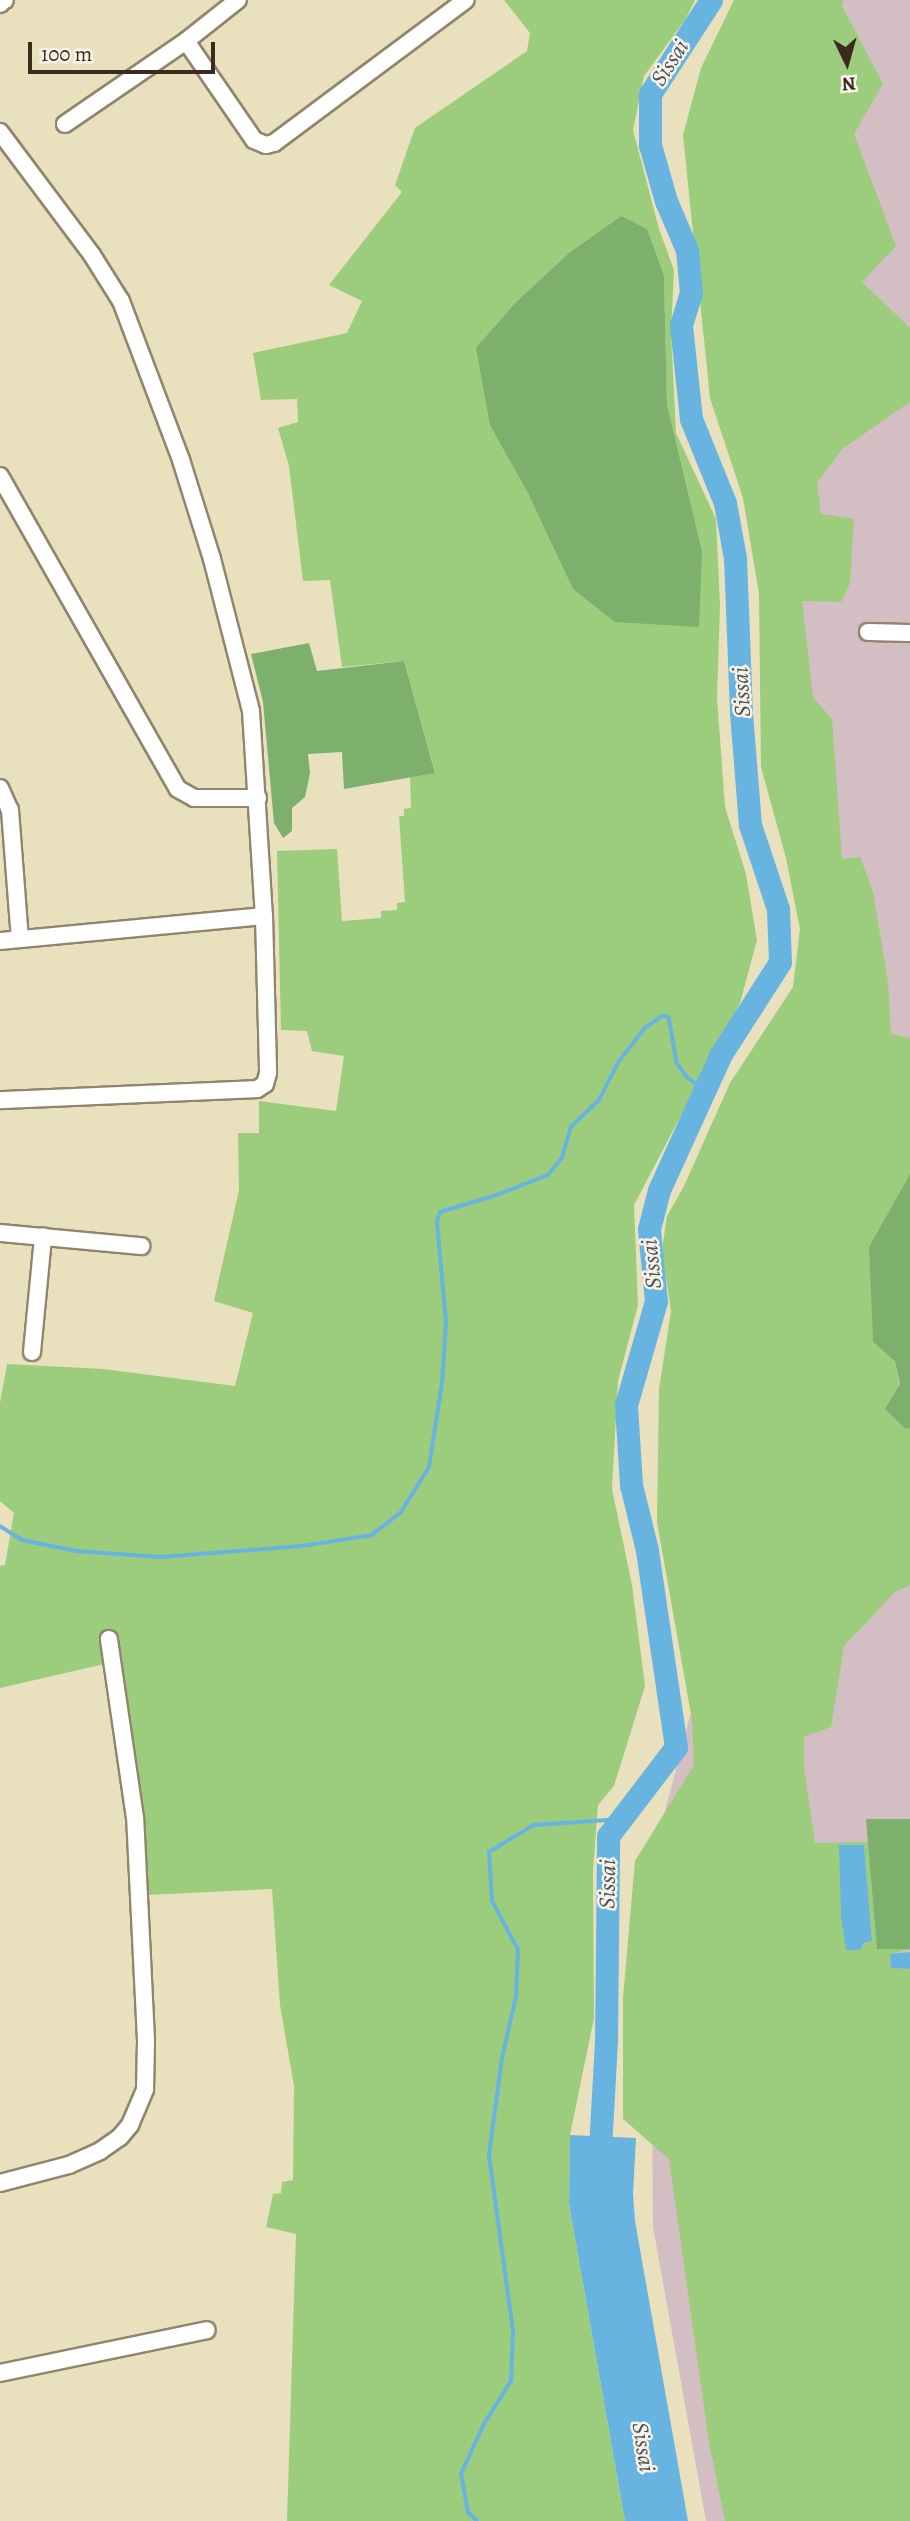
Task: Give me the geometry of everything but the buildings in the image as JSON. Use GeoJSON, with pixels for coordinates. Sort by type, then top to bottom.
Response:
{"type":"FeatureCollection","features":[{"type":"Feature","properties":{"kind":"street"},"geometry":{"type":"LineString","coordinates":[[0,4],[5,0]]}},
{"type":"Feature","properties":{"kind":"street"},"geometry":{"type":"LineString","coordinates":[[65,124],[186,41],[238,0]]}},
{"type":"Feature","properties":{"kind":"street"},"geometry":{"type":"LineString","coordinates":[[186,41],[254,140],[266,145],[274,142],[466,0]]}},
{"type":"Feature","properties":{"kind":"street"},"geometry":{"type":"LineString","coordinates":[[0,132],[92,255],[121,301],[181,460],[215,571],[251,711],[264,916],[268,1073],[263,1087],[0,1100]]}},
{"type":"Feature","properties":{"kind":"street"},"geometry":{"type":"LineString","coordinates":[[0,476],[178,789],[194,798],[258,798]]}},
{"type":"Feature","properties":{"kind":"street"},"geometry":{"type":"LineString","coordinates":[[868,632],[910,633]]}},
{"type":"Feature","properties":{"kind":"street"},"geometry":{"type":"LineString","coordinates":[[0,788],[10,810],[6,839],[20,939]]}},
{"type":"Feature","properties":{"kind":"street"},"geometry":{"type":"LineString","coordinates":[[0,941],[264,916]]}},
{"type":"Feature","properties":{"kind":"street"},"geometry":{"type":"LineString","coordinates":[[0,1233],[141,1246]]}},
{"type":"Feature","properties":{"kind":"street"},"geometry":{"type":"LineString","coordinates":[[32,1352],[43,1237]]}},
{"type":"Feature","properties":{"kind":"street"},"geometry":{"type":"LineString","coordinates":[[0,2182],[69,2165],[100,2151],[120,2137],[130,2125],[145,2089],[146,2040],[135,1818],[109,1639]]}},
{"type":"Feature","properties":{"kind":"street"},"geometry":{"type":"LineString","coordinates":[[0,2373],[207,2330]]}},
{"type":"Feature","properties":{"kind":"shaded area"},"geometry":{"type":"Polygon","coordinates":[[[755,0],[910,0],[910,2521],[706,2521],[653,2227],[650,1868],[700,1678],[811,987],[755,0]]]}},
{"type":"Feature","properties":{"kind":"green space"},"geometry":{"type":"Polygon","coordinates":[[[504,0],[695,0],[685,20],[644,76],[633,130],[659,229],[674,270],[671,333],[676,433],[716,519],[720,605],[717,698],[725,807],[746,874],[757,940],[740,1003],[634,1205],[638,1305],[618,1381],[612,1489],[632,1585],[645,1686],[614,1786],[598,1805],[593,1871],[594,2018],[570,2135],[569,2204],[625,2521],[287,2521],[296,2234],[266,2227],[273,2194],[281,2193],[282,2182],[293,2180],[294,2086],[280,2005],[272,1889],[147,1895],[122,1660],[0,1688],[0,1566],[5,1565],[14,1513],[0,1501],[0,1403],[7,1364],[103,1369],[235,1386],[253,1313],[214,1301],[239,1190],[238,1133],[259,1133],[259,1101],[336,1111],[344,1056],[312,1051],[307,1031],[281,1030],[277,851],[337,849],[342,921],[381,918],[381,911],[397,910],[397,903],[405,902],[399,816],[404,816],[404,809],[411,808],[410,777],[435,772],[404,661],[342,667],[330,580],[303,581],[289,466],[278,428],[298,422],[297,399],[261,400],[253,353],[347,333],[362,301],[329,285],[402,192],[395,185],[415,128],[527,51],[530,33],[504,0]],[[621,216],[570,252],[517,301],[477,348],[491,425],[529,495],[681,471],[667,405],[664,276],[621,216]]]}},
{"type":"Feature","properties":{"kind":"green space"},"geometry":{"type":"Polygon","coordinates":[[[734,0],[844,0],[842,6],[883,84],[854,134],[896,246],[862,282],[910,328],[910,402],[842,449],[817,483],[821,514],[854,519],[850,583],[841,602],[802,601],[813,697],[832,719],[842,859],[860,857],[873,892],[888,982],[891,1034],[910,1038],[910,1174],[869,1247],[873,1342],[895,1361],[906,1429],[910,1428],[910,1585],[895,1592],[844,1646],[831,1727],[804,1737],[804,1767],[815,1843],[868,1842],[877,1949],[910,1949],[890,1954],[892,1968],[910,1969],[910,2521],[725,2521],[709,2442],[669,2159],[623,2119],[623,1998],[635,1861],[694,1765],[692,1720],[657,1522],[659,1389],[671,1311],[662,1250],[667,1216],[684,1186],[730,1083],[793,987],[800,929],[786,858],[761,767],[759,594],[743,498],[710,398],[683,135],[701,68],[734,0]],[[864,1845],[841,1887],[846,1950],[872,1941],[864,1845]]]}},
{"type":"Feature","properties":{"kind":"green space"},"geometry":{"type":"Polygon","coordinates":[[[621,216],[647,229],[664,276],[667,405],[702,552],[699,627],[615,622],[573,589],[529,495],[490,425],[476,348],[517,301],[570,252],[621,216]]]}},
{"type":"Feature","properties":{"kind":"green space"},"geometry":{"type":"Polygon","coordinates":[[[309,643],[317,671],[404,661],[435,773],[344,789],[342,752],[308,754],[310,773],[305,797],[292,808],[292,831],[283,838],[274,823],[263,702],[251,654],[309,643]]]}},
{"type":"Feature","properties":{"kind":"green space"},"geometry":{"type":"Polygon","coordinates":[[[910,1174],[910,1428],[906,1429],[885,1409],[900,1384],[895,1361],[873,1342],[869,1247],[910,1174]]]}},
{"type":"Feature","properties":{"kind":"green space"},"geometry":{"type":"Polygon","coordinates":[[[866,1819],[910,1819],[910,1949],[877,1949],[866,1819]]]}},
{"type":"Feature","properties":{"kind":"water"},"geometry":{"type":"Polygon","coordinates":[[[839,1845],[864,1845],[872,1941],[864,1943],[860,1950],[846,1950],[841,1917],[839,1845]]]}},
{"type":"Feature","properties":{"kind":"water"},"geometry":{"type":"Polygon","coordinates":[[[910,1952],[910,1969],[891,1968],[890,1954],[910,1952]]]}},
{"type":"Feature","properties":{"kind":"water"},"geometry":{"type":"Polygon","coordinates":[[[570,2135],[636,2138],[633,2194],[635,2221],[688,2521],[625,2521],[569,2204],[570,2135]]]}},
{"type":"Feature","properties":{"kind":"waterway","name":"Sissai"},"geometry":{"type":"LineString","coordinates":[[599,2166],[606,2041],[608,1836],[676,1747],[647,1550],[631,1485],[626,1405],[656,1301],[649,1229],[659,1190],[721,1054],[780,962],[778,909],[750,825],[741,713],[735,558],[725,503],[691,419],[681,325],[691,293],[687,250],[666,201],[650,145],[650,94],[711,0]]}},
{"type":"Feature","properties":{"kind":"waterway"},"geometry":{"type":"LineString","coordinates":[[0,1526],[22,1540],[76,1551],[161,1557],[302,1546],[372,1535],[401,1512],[429,1467],[442,1383],[446,1323],[437,1222],[440,1212],[497,1195],[548,1175],[562,1158],[571,1127],[599,1100],[619,1061],[645,1028],[662,1016],[669,1017],[677,1063],[687,1077],[705,1090]]}},
{"type":"Feature","properties":{"kind":"waterway"},"geometry":{"type":"LineString","coordinates":[[477,2521],[468,2513],[461,2474],[484,2424],[511,2381],[513,2331],[489,2155],[502,2058],[516,1997],[518,1950],[492,1901],[489,1852],[534,1825],[622,1819]]}}]}
